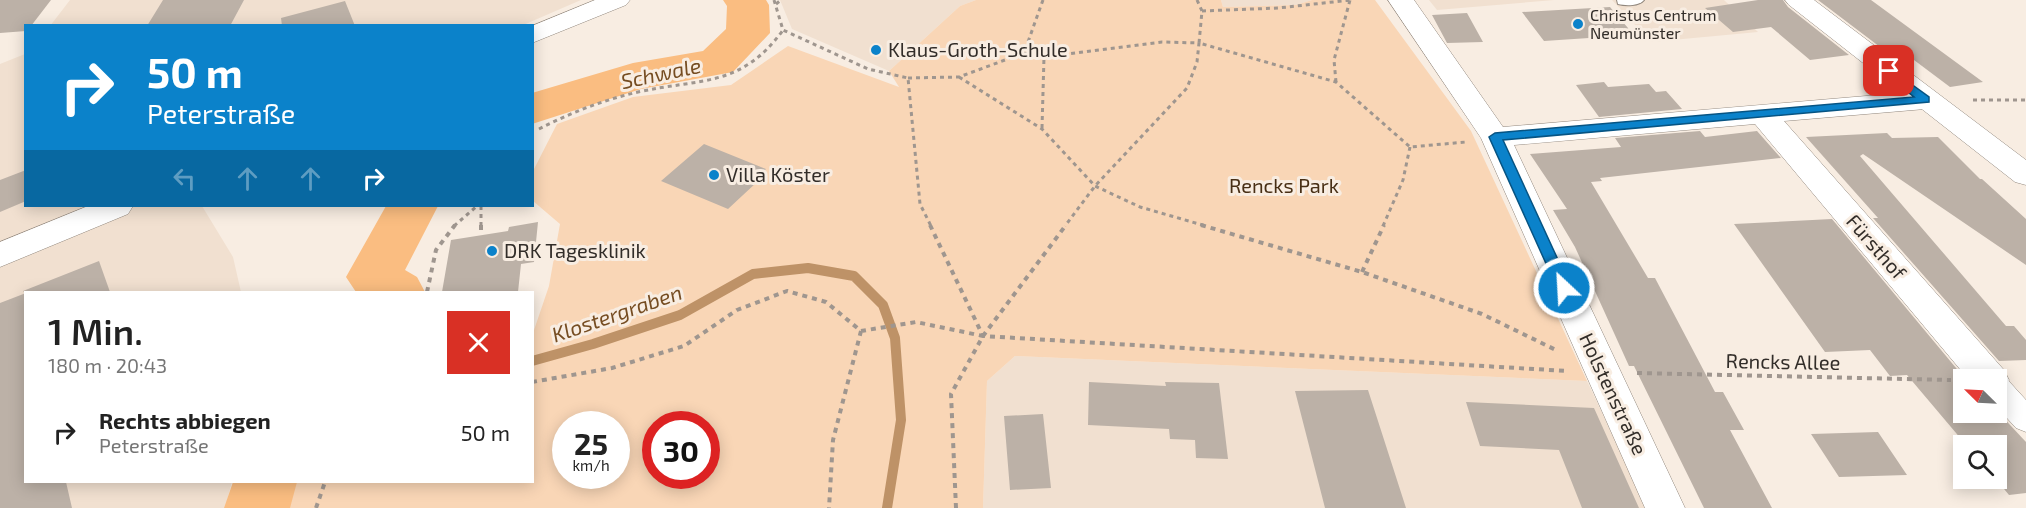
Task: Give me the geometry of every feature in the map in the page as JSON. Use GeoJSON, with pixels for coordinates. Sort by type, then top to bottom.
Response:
{"type":"FeatureCollection","features":[{"type":"Feature","properties":{"kind":"street"},"geometry":{"type":"LineString","coordinates":[[534,35],[617,0]]}},
{"type":"Feature","properties":{"kind":"street","name":"Holstenstraße"},"geometry":{"type":"LineString","coordinates":[[1401,0],[1495,137],[1665,508]]}},
{"type":"Feature","properties":{"kind":"street"},"geometry":{"type":"LineString","coordinates":[[1798,0],[2026,176]]}},
{"type":"Feature","properties":{"kind":"street"},"geometry":{"type":"LineString","coordinates":[[1495,137],[1925,100]]}},
{"type":"Feature","properties":{"kind":"street","name":"Fürsthof"},"geometry":{"type":"LineString","coordinates":[[1762,114],[1982,369]]}},
{"type":"Feature","properties":{"kind":"street"},"geometry":{"type":"LineString","coordinates":[[0,255],[115,207]]}},
{"type":"Feature","properties":{"kind":"street"},"geometry":{"type":"LineString","coordinates":[[2007,398],[2026,420]]}},
{"type":"Feature","properties":{"kind":"path"},"geometry":{"type":"LineString","coordinates":[[539,129],[558,119],[636,92],[730,76],[752,66],[771,49],[783,30],[775,2],[781,0]]}},
{"type":"Feature","properties":{"kind":"path"},"geometry":{"type":"LineString","coordinates":[[1024,53],[1043,0]]}},
{"type":"Feature","properties":{"kind":"path"},"geometry":{"type":"LineString","coordinates":[[956,508],[951,394],[983,336],[1095,186],[1186,88],[1197,62],[1202,11],[1197,0]]}},
{"type":"Feature","properties":{"kind":"path"},"geometry":{"type":"LineString","coordinates":[[1202,11],[1278,9],[1351,0],[1334,60],[1336,82]]}},
{"type":"Feature","properties":{"kind":"path"},"geometry":{"type":"LineString","coordinates":[[783,30],[868,69],[908,78],[959,77],[1024,53],[1044,57],[1162,42],[1199,43],[1336,82],[1410,147],[1457,144],[1495,137]]}},
{"type":"Feature","properties":{"kind":"path"},"geometry":{"type":"LineString","coordinates":[[1042,129],[1044,57]]}},
{"type":"Feature","properties":{"kind":"path"},"geometry":{"type":"LineString","coordinates":[[959,77],[1042,129],[1095,186],[1140,207],[1362,272],[1482,314],[1602,373]]}},
{"type":"Feature","properties":{"kind":"path"},"geometry":{"type":"LineString","coordinates":[[908,78],[920,204],[983,336]]}},
{"type":"Feature","properties":{"kind":"path"},"geometry":{"type":"LineString","coordinates":[[1362,272],[1374,240],[1394,206],[1408,167],[1410,147]]}},
{"type":"Feature","properties":{"kind":"path"},"geometry":{"type":"LineString","coordinates":[[427,291],[436,250],[454,226],[478,207]]}},
{"type":"Feature","properties":{"kind":"path"},"geometry":{"type":"LineString","coordinates":[[479,207],[481,235]]}},
{"type":"Feature","properties":{"kind":"path"},"geometry":{"type":"LineString","coordinates":[[534,382],[612,368],[684,346],[737,310],[787,291],[826,302],[861,331],[833,440],[829,508]]}},
{"type":"Feature","properties":{"kind":"path","name":"Rencks Allee"},"geometry":{"type":"LineString","coordinates":[[861,331],[916,322],[983,336],[1602,373],[1952,381]]}},
{"type":"Feature","properties":{"kind":"path"},"geometry":{"type":"LineString","coordinates":[[316,508],[325,483]]}},
{"type":"Feature","properties":{"kind":"shaded area"},"geometry":{"type":"Polygon","coordinates":[[[70,0],[581,0],[526,24],[52,24],[70,0]]]}},
{"type":"Feature","properties":{"kind":"shaded area","name":"Klaus-Groth-Schule"},"geometry":{"type":"Polygon","coordinates":[[[780,0],[976,0],[960,6],[889,71],[792,29],[780,0]]]}},
{"type":"Feature","properties":{"kind":"shaded area"},"geometry":{"type":"Polygon","coordinates":[[[1221,0],[1312,0],[1296,5],[1223,7],[1221,0]]]}},
{"type":"Feature","properties":{"kind":"shaded area"},"geometry":{"type":"Polygon","coordinates":[[[1429,0],[1554,0],[1437,10],[1429,0]]]}},
{"type":"Feature","properties":{"kind":"shaded area"},"geometry":{"type":"Polygon","coordinates":[[[1612,0],[1724,0],[1758,32],[1651,42],[1612,0]]]}},
{"type":"Feature","properties":{"kind":"shaded area"},"geometry":{"type":"Polygon","coordinates":[[[24,54],[24,207],[203,207],[233,257],[241,291],[24,291],[24,483],[232,483],[225,508],[0,508],[0,64],[24,54]]]}},
{"type":"Feature","properties":{"kind":"shaded area"},"geometry":{"type":"Polygon","coordinates":[[[1015,356],[1587,381],[1647,508],[983,508],[987,381],[1015,356]]]}},
{"type":"Feature","properties":{"kind":"green space","name":"Rencks Park"},"geometry":{"type":"Polygon","coordinates":[[[976,0],[1221,0],[1223,7],[1296,5],[1312,0],[1375,0],[1471,131],[1587,381],[1015,356],[987,381],[983,508],[278,508],[287,483],[534,483],[534,330],[549,286],[560,224],[534,202],[534,169],[557,124],[633,97],[731,85],[788,46],[899,87],[889,71],[960,6],[976,0]]]}},
{"type":"Feature","properties":{"kind":"building"},"geometry":{"type":"Polygon","coordinates":[[[0,0],[51,0],[33,24],[24,24],[24,31],[0,33],[0,0]]]}},
{"type":"Feature","properties":{"kind":"building"},"geometry":{"type":"Polygon","coordinates":[[[163,0],[244,0],[231,24],[148,24],[163,0]]]}},
{"type":"Feature","properties":{"kind":"building"},"geometry":{"type":"Polygon","coordinates":[[[1758,0],[1783,0],[1788,7],[1849,55],[1810,60],[1771,27],[1733,32],[1705,8],[1758,0]]]}},
{"type":"Feature","properties":{"kind":"building"},"geometry":{"type":"Polygon","coordinates":[[[1818,0],[1871,0],[1983,82],[1950,87],[1898,48],[1884,50],[1818,0]]]}},
{"type":"Feature","properties":{"kind":"building"},"geometry":{"type":"Polygon","coordinates":[[[345,1],[354,24],[282,24],[281,18],[345,1]]]}},
{"type":"Feature","properties":{"kind":"building","name":"Christus Centrum Neumünster"},"geometry":{"type":"Polygon","coordinates":[[[1610,7],[1634,35],[1544,41],[1522,12],[1610,7]]]}},
{"type":"Feature","properties":{"kind":"building"},"geometry":{"type":"Polygon","coordinates":[[[1467,13],[1483,42],[1447,43],[1432,15],[1467,13]]]}},
{"type":"Feature","properties":{"kind":"building"},"geometry":{"type":"Polygon","coordinates":[[[1604,82],[1608,87],[1649,84],[1656,92],[1666,91],[1682,109],[1599,117],[1576,85],[1604,82]]]}},
{"type":"Feature","properties":{"kind":"building"},"geometry":{"type":"Polygon","coordinates":[[[1700,131],[1705,137],[1757,131],[1781,158],[1600,178],[1602,181],[1591,182],[1648,278],[1655,278],[1715,392],[1723,392],[1744,430],[1730,430],[1772,508],[1704,508],[1634,366],[1629,366],[1575,247],[1553,210],[1567,209],[1530,154],[1621,147],[1615,138],[1700,131]]]}},
{"type":"Feature","properties":{"kind":"building"},"geometry":{"type":"Polygon","coordinates":[[[1887,133],[1892,138],[1938,137],[1980,179],[2026,219],[2026,265],[1863,154],[1860,156],[2006,326],[2014,326],[2026,340],[2026,360],[1999,361],[1873,218],[1878,218],[1806,137],[1887,133]]]}},
{"type":"Feature","properties":{"kind":"building","name":"Villa Köster"},"geometry":{"type":"Polygon","coordinates":[[[704,144],[766,169],[754,180],[757,182],[728,209],[661,181],[704,144]]]}},
{"type":"Feature","properties":{"kind":"building"},"geometry":{"type":"Polygon","coordinates":[[[24,171],[24,202],[0,212],[0,180],[24,171]]]}},
{"type":"Feature","properties":{"kind":"building"},"geometry":{"type":"Polygon","coordinates":[[[1832,219],[1957,369],[1953,369],[1953,423],[2007,422],[2026,442],[2026,493],[2009,495],[2004,489],[2007,489],[2007,435],[1958,435],[1907,375],[1890,376],[1870,350],[1825,352],[1734,224],[1832,219]]]}},
{"type":"Feature","properties":{"kind":"building","name":"DRK Tagesklinik"},"geometry":{"type":"Polygon","coordinates":[[[538,222],[534,262],[521,264],[518,291],[442,291],[451,240],[508,231],[509,227],[538,222]]]}},
{"type":"Feature","properties":{"kind":"building"},"geometry":{"type":"Polygon","coordinates":[[[99,261],[110,291],[24,292],[99,261]]]}},
{"type":"Feature","properties":{"kind":"building"},"geometry":{"type":"Polygon","coordinates":[[[24,294],[24,483],[66,483],[72,508],[0,508],[0,303],[24,294]]]}},
{"type":"Feature","properties":{"kind":"building"},"geometry":{"type":"Polygon","coordinates":[[[1089,382],[1166,386],[1165,382],[1219,383],[1228,459],[1196,458],[1195,440],[1170,439],[1169,429],[1088,425],[1089,382]]]}},
{"type":"Feature","properties":{"kind":"building"},"geometry":{"type":"Polygon","coordinates":[[[1368,390],[1406,508],[1325,508],[1295,391],[1368,390]]]}},
{"type":"Feature","properties":{"kind":"building"},"geometry":{"type":"Polygon","coordinates":[[[1466,402],[1594,408],[1639,508],[1582,508],[1559,450],[1480,446],[1466,402]]]}},
{"type":"Feature","properties":{"kind":"building"},"geometry":{"type":"Polygon","coordinates":[[[1043,414],[1051,488],[1010,490],[1004,416],[1043,414]]]}},
{"type":"Feature","properties":{"kind":"building"},"geometry":{"type":"Polygon","coordinates":[[[1878,432],[1907,475],[1839,477],[1811,434],[1878,432]]]}},
{"type":"Feature","properties":{"kind":"waterway","name":"Schwale"},"geometry":{"type":"LineString","coordinates":[[534,108],[633,77],[717,62],[748,33],[748,5],[744,0]]}},
{"type":"Feature","properties":{"kind":"waterway","name":"Schwale"},"geometry":{"type":"LineString","coordinates":[[395,291],[374,277],[411,207]]}},
{"type":"Feature","properties":{"kind":"waterway","name":"Klostergraben"},"geometry":{"type":"LineString","coordinates":[[534,360],[593,344],[680,315],[753,274],[808,268],[854,276],[883,305],[895,338],[901,420],[887,508]]}},
{"type":"Feature","properties":{"kind":"waterway","name":"Schwale"},"geometry":{"type":"LineString","coordinates":[[257,508],[265,483]]}},
{"type":"Feature","properties":{"kind":"place","name":"Christus Centrum Neumünster"},"geometry":{"type":"Point","coordinates":[1578,24]}},
{"type":"Feature","properties":{"kind":"place","name":"Klaus-Groth-Schule"},"geometry":{"type":"Point","coordinates":[876,50]}},
{"type":"Feature","properties":{"kind":"place","name":"Villa Köster"},"geometry":{"type":"Point","coordinates":[714,175]}},
{"type":"Feature","properties":{"kind":"place","name":"DRK Tagesklinik"},"geometry":{"type":"Point","coordinates":[492,251]}},
{"type":"Feature","properties":{"kind":"route"},"geometry":{"type":"LineString","coordinates":[[1564,288],[1495,137],[1925,100],[1889,71]]}}]}
